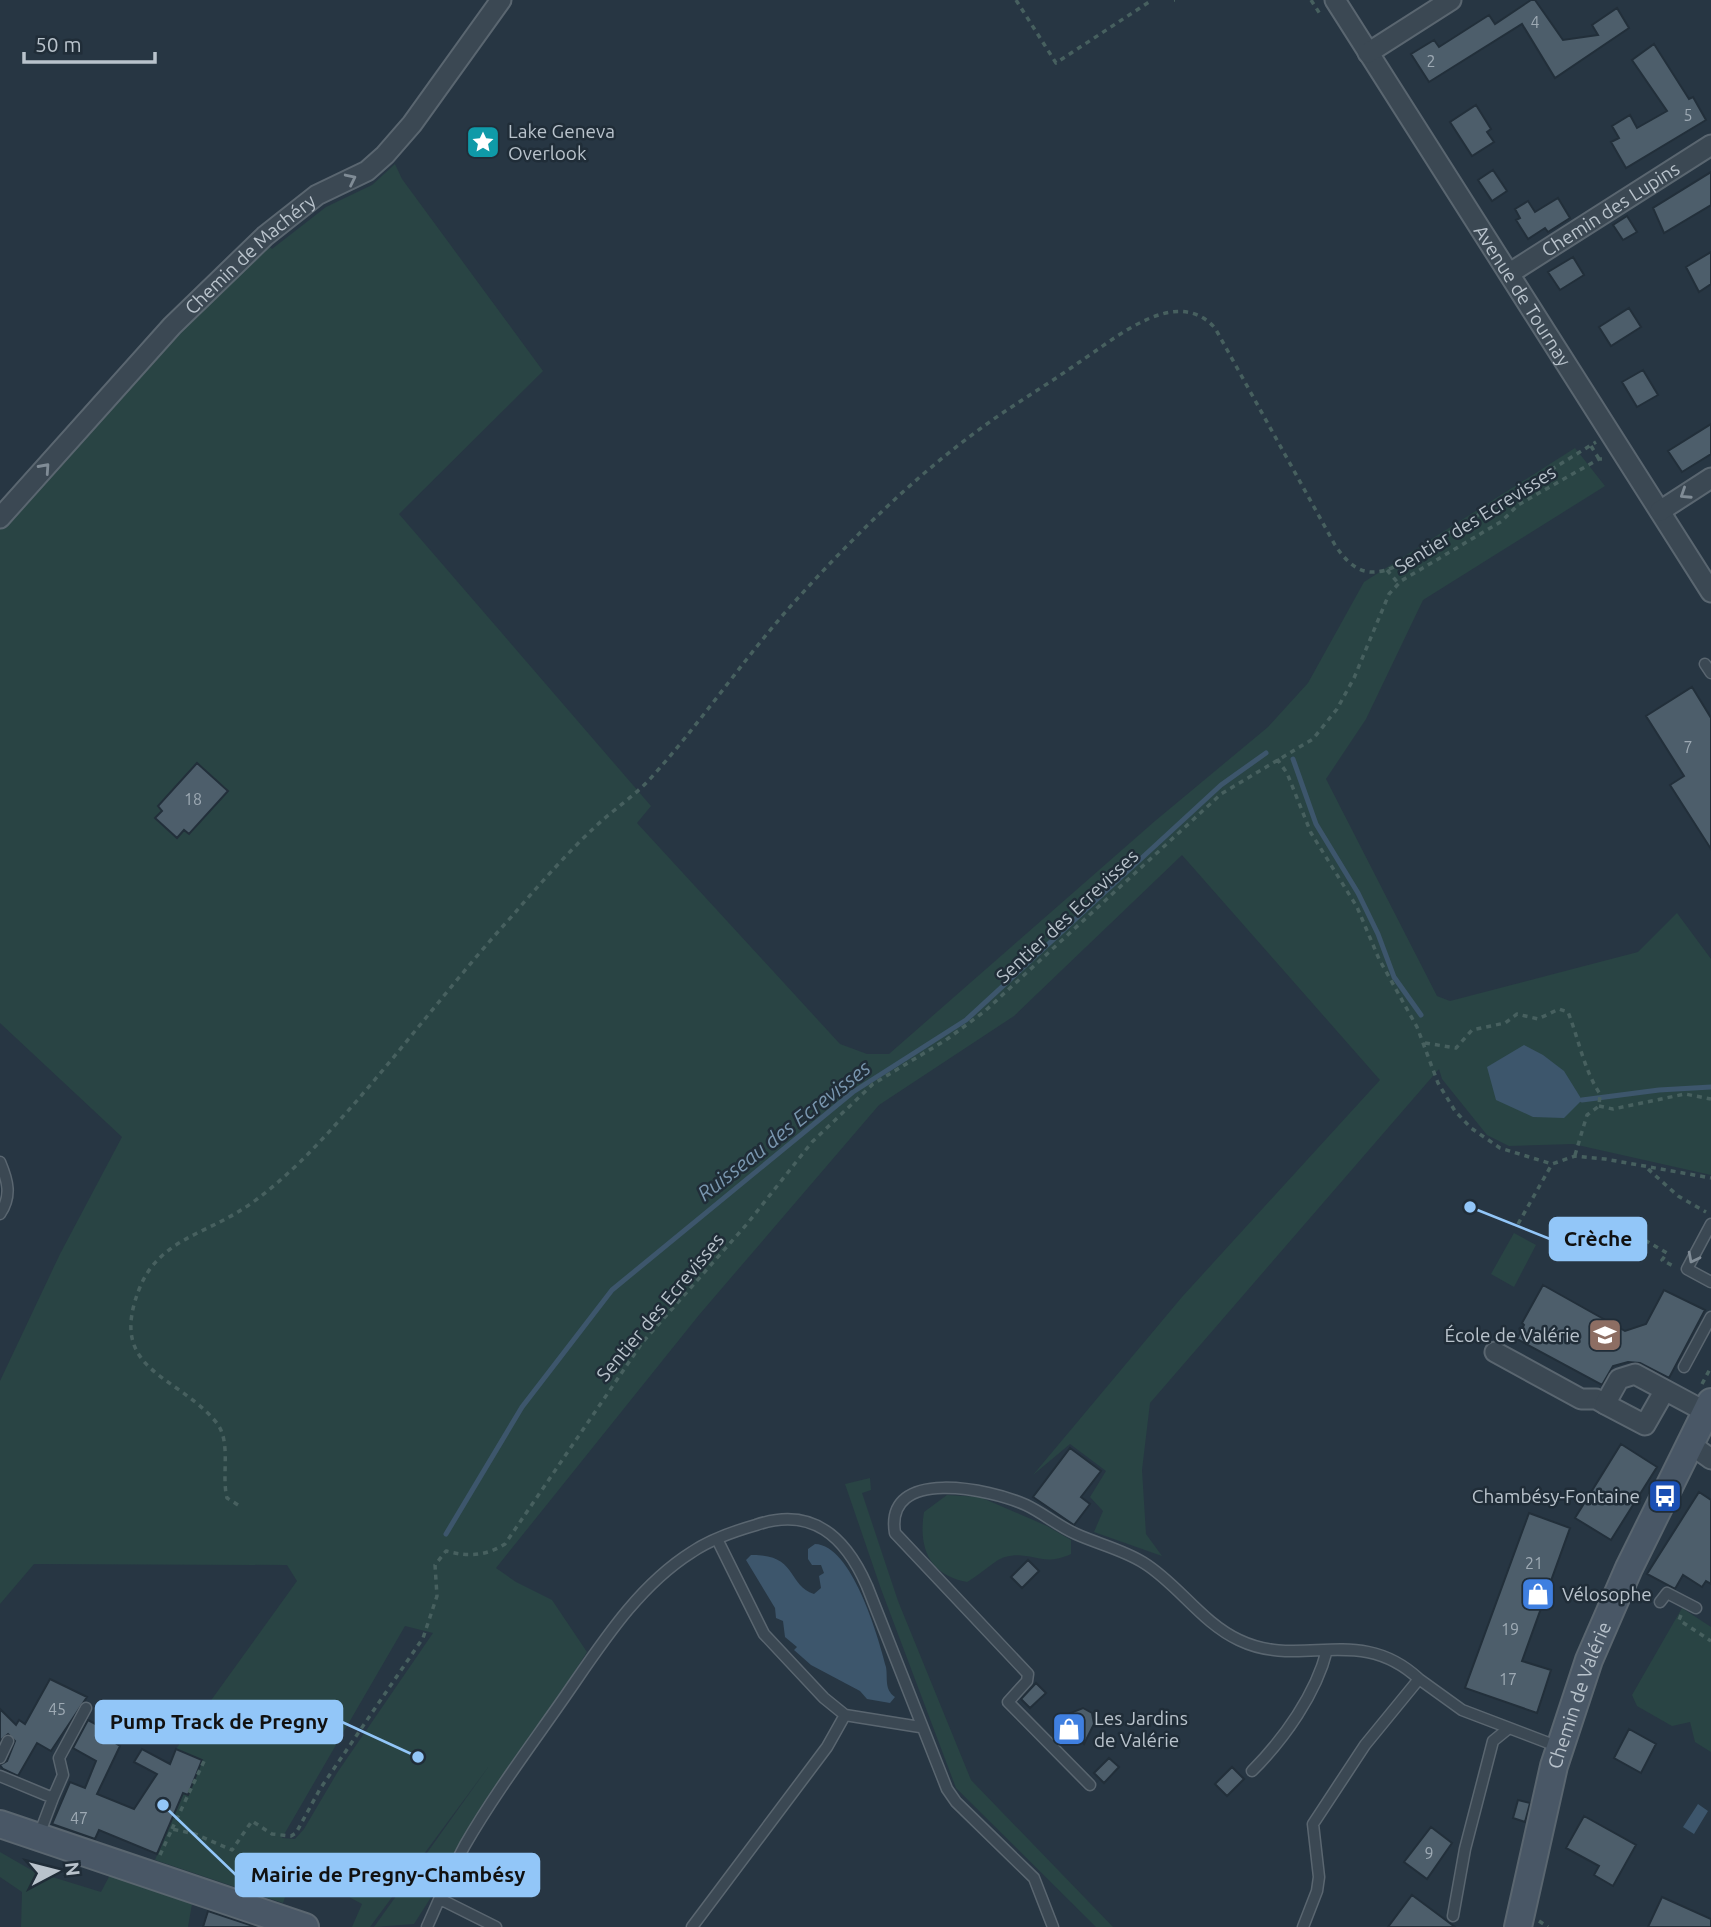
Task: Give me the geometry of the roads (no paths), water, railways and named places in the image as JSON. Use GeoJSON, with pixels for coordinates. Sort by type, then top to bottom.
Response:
{"type":"FeatureCollection","features":[{"type":"Feature","properties":{"kind":"street","name":"Chemin de Machéry"},"geometry":{"type":"LineString","coordinates":[[0,519],[172,326],[265,236],[317,195],[367,171],[385,155],[411,124],[501,0]]}},
{"type":"Feature","properties":{"kind":"street","name":"Avenue de Tournay"},"geometry":{"type":"LineString","coordinates":[[1335,0],[1711,592]]}},
{"type":"Feature","properties":{"kind":"street"},"geometry":{"type":"LineString","coordinates":[[1368,52],[1451,0]]}},
{"type":"Feature","properties":{"kind":"street","name":"Chemin des Lupins"},"geometry":{"type":"LineString","coordinates":[[1510,273],[1711,145]]}},
{"type":"Feature","properties":{"kind":"street"},"geometry":{"type":"LineString","coordinates":[[1660,511],[1711,478]]}},
{"type":"Feature","properties":{"kind":"street"},"geometry":{"type":"LineString","coordinates":[[1495,1352],[1581,1399],[1596,1399],[1645,1425],[1665,1390]]}},
{"type":"Feature","properties":{"kind":"street"},"geometry":{"type":"LineString","coordinates":[[1605,1404],[1619,1379],[1634,1374],[1708,1407]]}},
{"type":"Feature","properties":{"kind":"street","name":"Chemin de Valérie"},"geometry":{"type":"LineString","coordinates":[[1518,1927],[1559,1748],[1589,1660],[1618,1592],[1708,1407]]}},
{"type":"Feature","properties":{"kind":"street"},"geometry":{"type":"LineString","coordinates":[[1690,1444],[1711,1459]]}},
{"type":"Feature","properties":{"kind":"street"},"geometry":{"type":"LineString","coordinates":[[0,1824],[37,1839],[305,1927]]}},
{"type":"Feature","properties":{"kind":"lane"},"geometry":{"type":"LineString","coordinates":[[0,1162],[7,1178],[8,1197],[0,1214]]}},
{"type":"Feature","properties":{"kind":"lane"},"geometry":{"type":"LineString","coordinates":[[1711,1224],[1687,1269],[1711,1282]]}},
{"type":"Feature","properties":{"kind":"lane"},"geometry":{"type":"LineString","coordinates":[[1684,1367],[1711,1317]]}},
{"type":"Feature","properties":{"kind":"lane"},"geometry":{"type":"LineString","coordinates":[[1090,1785],[1008,1702],[1027,1681],[1028,1674],[895,1533],[892,1517],[896,1507],[906,1497],[925,1490],[948,1487],[976,1490],[1026,1505],[1052,1523],[1141,1561],[1237,1639],[1259,1648],[1357,1648],[1382,1654],[1400,1663],[1462,1710],[1559,1748]]}},
{"type":"Feature","properties":{"kind":"lane"},"geometry":{"type":"LineString","coordinates":[[427,1927],[465,1846],[521,1758],[608,1633],[674,1566],[694,1550],[766,1521],[790,1517],[821,1527],[843,1545],[856,1562],[920,1727],[951,1796],[1034,1878],[1053,1927]]}},
{"type":"Feature","properties":{"kind":"lane"},"geometry":{"type":"LineString","coordinates":[[717,1539],[764,1634],[824,1699],[845,1715],[920,1727]]}},
{"type":"Feature","properties":{"kind":"lane"},"geometry":{"type":"LineString","coordinates":[[1660,1602],[1667,1593],[1692,1606]]}},
{"type":"Feature","properties":{"kind":"lane"},"geometry":{"type":"LineString","coordinates":[[1252,1771],[1277,1747],[1322,1669],[1327,1650]]}},
{"type":"Feature","properties":{"kind":"lane"},"geometry":{"type":"LineString","coordinates":[[1303,1927],[1317,1891],[1319,1877],[1313,1824],[1365,1745],[1419,1679]]}},
{"type":"Feature","properties":{"kind":"lane"},"geometry":{"type":"LineString","coordinates":[[37,1839],[63,1774],[59,1758],[86,1708]]}},
{"type":"Feature","properties":{"kind":"lane"},"geometry":{"type":"LineString","coordinates":[[692,1927],[827,1747],[845,1715]]}},
{"type":"Feature","properties":{"kind":"lane"},"geometry":{"type":"LineString","coordinates":[[1453,1916],[1465,1849],[1493,1741],[1509,1728]]}},
{"type":"Feature","properties":{"kind":"lane"},"geometry":{"type":"LineString","coordinates":[[0,1758],[8,1741]]}},
{"type":"Feature","properties":{"kind":"lane"},"geometry":{"type":"LineString","coordinates":[[0,1776],[53,1798]]}},
{"type":"Feature","properties":{"kind":"lane"},"geometry":{"type":"LineString","coordinates":[[440,1899],[496,1927]]}},
{"type":"Feature","properties":{"kind":"water"},"geometry":{"type":"Polygon","coordinates":[[[1524,1045],[1564,1071],[1582,1100],[1564,1118],[1533,1117],[1496,1100],[1487,1067],[1524,1045]]]}},
{"type":"Feature","properties":{"kind":"water"},"geometry":{"type":"Polygon","coordinates":[[[815,1544],[828,1548],[841,1559],[861,1594],[882,1653],[888,1687],[895,1697],[890,1703],[867,1699],[860,1691],[811,1665],[794,1650],[797,1647],[785,1637],[783,1621],[776,1618],[775,1608],[746,1560],[751,1555],[777,1559],[790,1570],[799,1584],[814,1594],[821,1588],[819,1576],[824,1573],[821,1565],[812,1565],[808,1559],[808,1549],[815,1544]]]}},
{"type":"Feature","properties":{"kind":"water"},"geometry":{"type":"Polygon","coordinates":[[[1698,1804],[1708,1811],[1694,1834],[1683,1827],[1698,1804]]]}},
{"type":"Feature","properties":{"kind":"waterway","name":"Ruisseau des Ecrevisses"},"geometry":{"type":"LineString","coordinates":[[446,1534],[522,1407],[612,1290],[853,1092],[966,1020],[1221,785],[1266,753]]}},
{"type":"Feature","properties":{"kind":"waterway","name":"Ruisseau des Ecrevisses"},"geometry":{"type":"LineString","coordinates":[[1293,759],[1316,824],[1358,893],[1378,934],[1394,977],[1421,1015]]}},
{"type":"Feature","properties":{"kind":"waterway","name":"Ruisseau des Ecrevisses"},"geometry":{"type":"LineString","coordinates":[[1582,1100],[1659,1090],[1711,1087]]}},
{"type":"Feature","properties":{"kind":"place","name":"Lake Geneva Overlook"},"geometry":{"type":"Point","coordinates":[483,142]}},
{"type":"Feature","properties":{"kind":"place","name":"Crèche"},"geometry":{"type":"Point","coordinates":[1470,1207]}},
{"type":"Feature","properties":{"kind":"place","name":"École de Valérie"},"geometry":{"type":"Point","coordinates":[1605,1335]}},
{"type":"Feature","properties":{"kind":"place","name":"Chambésy-Fontaine"},"geometry":{"type":"Point","coordinates":[1665,1496]}},
{"type":"Feature","properties":{"kind":"place","name":"Vélosophe"},"geometry":{"type":"Point","coordinates":[1538,1594]}},
{"type":"Feature","properties":{"kind":"place","name":"Les Jardins de Valérie"},"geometry":{"type":"Point","coordinates":[1069,1729]}},
{"type":"Feature","properties":{"kind":"place","name":"Pump Track de Pregny"},"geometry":{"type":"Point","coordinates":[418,1757]}},
{"type":"Feature","properties":{"kind":"place","name":"Mairie de Pregny-Chambésy"},"geometry":{"type":"Point","coordinates":[163,1805]}}]}
